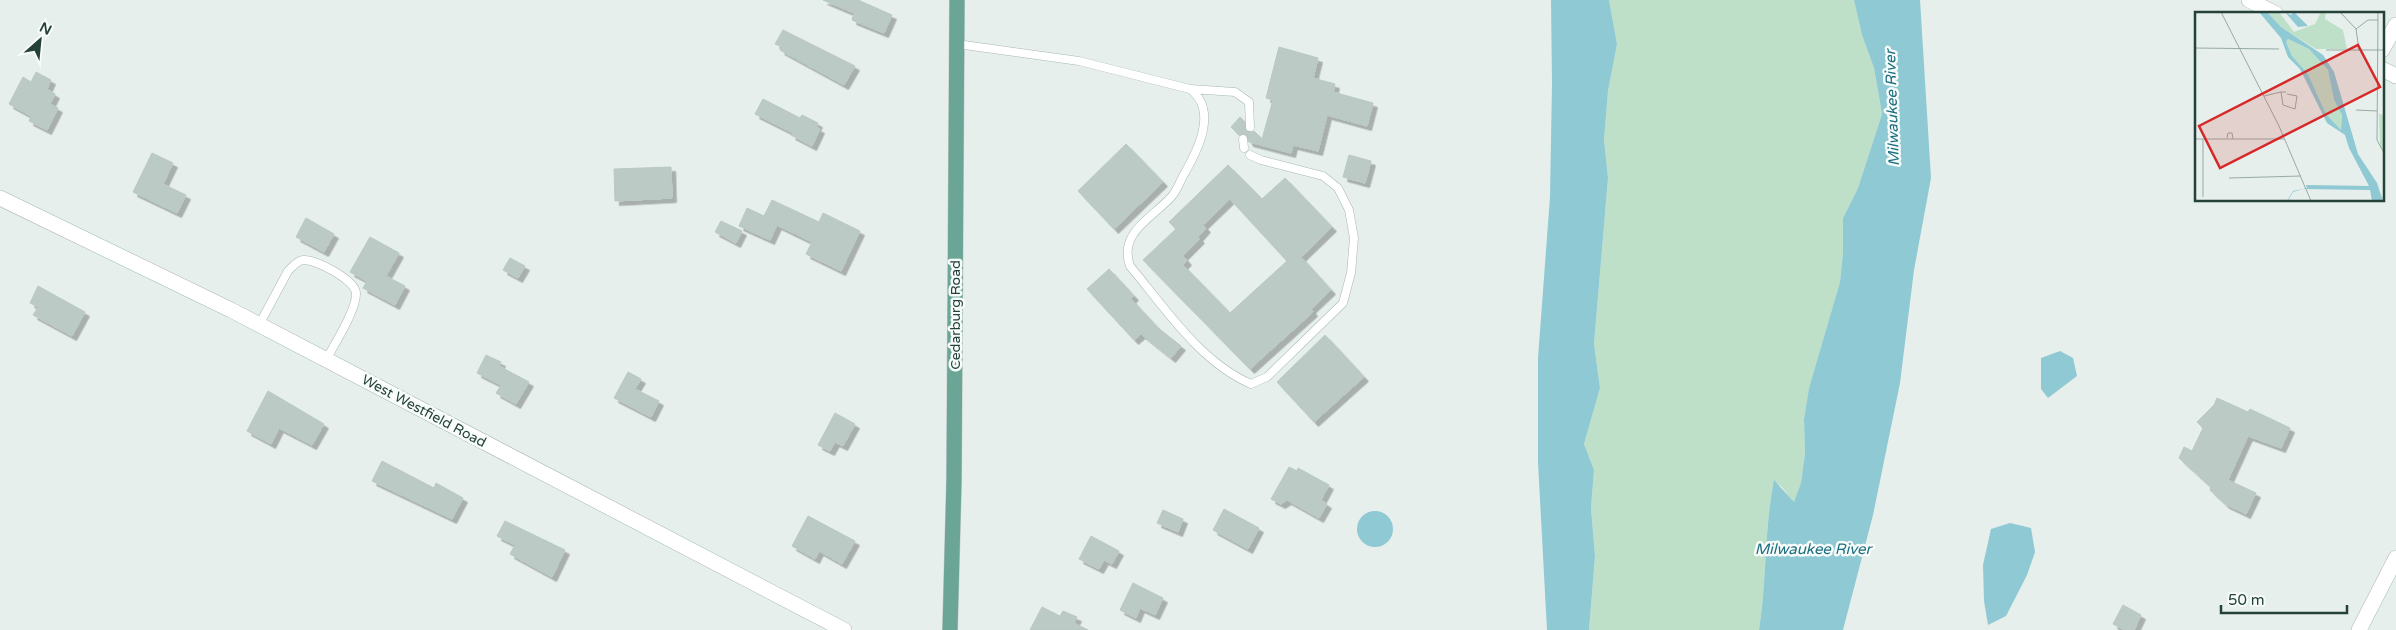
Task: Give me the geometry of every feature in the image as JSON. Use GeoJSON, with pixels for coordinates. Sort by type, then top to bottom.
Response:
{"type":"FeatureCollection","features":[{"type":"Feature","properties":{"kind":"main road","name":"Cedarburg Road"},"geometry":{"type":"LineString","coordinates":[[950,630],[954,471],[957,0]]}},
{"type":"Feature","properties":{"kind":"street"},"geometry":{"type":"LineString","coordinates":[[2249,0],[2272,12]]}},
{"type":"Feature","properties":{"kind":"street"},"geometry":{"type":"LineString","coordinates":[[2384,46],[2396,25]]}},
{"type":"Feature","properties":{"kind":"street"},"geometry":{"type":"LineString","coordinates":[[2384,70],[2396,76]]}},
{"type":"Feature","properties":{"kind":"street","name":"West Westfield Road"},"geometry":{"type":"LineString","coordinates":[[0,198],[260,325],[844,630]]}},
{"type":"Feature","properties":{"kind":"street"},"geometry":{"type":"LineString","coordinates":[[2359,630],[2396,558]]}},
{"type":"Feature","properties":{"kind":"lane"},"geometry":{"type":"LineString","coordinates":[[957,44],[1079,61],[1190,89],[1235,92],[1248,102],[1250,127]]}},
{"type":"Feature","properties":{"kind":"lane"},"geometry":{"type":"LineString","coordinates":[[1190,89],[1198,95],[1205,120],[1198,150],[1173,195],[1137,229],[1128,244],[1126,255],[1130,266],[1196,345],[1236,378],[1251,384],[1267,377],[1343,303],[1351,273],[1354,238],[1349,210],[1338,188],[1323,176],[1261,160],[1250,155]]}},
{"type":"Feature","properties":{"kind":"lane"},"geometry":{"type":"LineString","coordinates":[[1243,139],[1244,148]]}},
{"type":"Feature","properties":{"kind":"lane"},"geometry":{"type":"LineString","coordinates":[[260,325],[288,271],[294,264],[302,260],[310,260],[337,273],[347,279],[356,293],[351,310],[326,360]]}},
{"type":"Feature","properties":{"kind":"green space"},"geometry":{"type":"Polygon","coordinates":[[[1609,0],[1854,0],[1862,35],[1874,68],[1882,114],[1858,188],[1843,218],[1843,252],[1840,282],[1809,388],[1804,419],[1805,453],[1801,483],[1794,503],[1782,487],[1774,481],[1759,630],[1589,630],[1595,556],[1591,508],[1594,470],[1584,444],[1600,388],[1594,344],[1608,178],[1604,140],[1608,91],[1617,44],[1609,0]]]}},
{"type":"Feature","properties":{"kind":"water"},"geometry":{"type":"Polygon","coordinates":[[[1551,0],[1609,0],[1617,44],[1608,91],[1604,140],[1608,178],[1594,344],[1600,388],[1584,444],[1594,470],[1591,508],[1595,556],[1589,630],[1547,630],[1538,462],[1538,358],[1550,197],[1551,0]]]}},
{"type":"Feature","properties":{"kind":"water","name":"Milwaukee River"},"geometry":{"type":"Polygon","coordinates":[[[1854,0],[1920,0],[1931,178],[1914,270],[1900,383],[1873,515],[1843,630],[1759,630],[1774,480],[1794,502],[1801,483],[1805,453],[1804,419],[1809,388],[1840,282],[1843,252],[1843,218],[1858,188],[1882,114],[1874,68],[1862,35],[1854,0]]]}},
{"type":"Feature","properties":{"kind":"water"},"geometry":{"type":"Polygon","coordinates":[[[2060,351],[2073,358],[2077,376],[2048,398],[2041,389],[2041,358],[2060,351]]]}},
{"type":"Feature","properties":{"kind":"water"},"geometry":{"type":"Polygon","coordinates":[[[1375,511],[1382,512],[1388,516],[1392,522],[1392,536],[1388,542],[1382,546],[1375,547],[1368,546],[1362,542],[1358,536],[1357,529],[1358,522],[1362,516],[1368,512],[1375,511]]]}},
{"type":"Feature","properties":{"kind":"water"},"geometry":{"type":"Polygon","coordinates":[[[2010,523],[2031,528],[2035,552],[2027,575],[2006,616],[1988,625],[1984,601],[1983,565],[1991,529],[2010,523]]]}},
{"type":"Feature","properties":{"kind":"building"},"geometry":{"type":"Polygon","coordinates":[[[823,0],[858,0],[892,15],[884,33],[852,20],[854,13],[823,0]]]}},
{"type":"Feature","properties":{"kind":"building"},"geometry":{"type":"Polygon","coordinates":[[[783,30],[855,66],[844,85],[780,50],[782,47],[775,44],[783,30]]]}},
{"type":"Feature","properties":{"kind":"building"},"geometry":{"type":"Polygon","coordinates":[[[1279,47],[1318,58],[1313,78],[1335,84],[1333,92],[1373,103],[1367,126],[1327,115],[1318,151],[1293,145],[1291,153],[1249,142],[1245,134],[1239,135],[1231,127],[1240,117],[1244,121],[1246,130],[1250,133],[1254,131],[1262,139],[1273,100],[1266,98],[1279,47]]]}},
{"type":"Feature","properties":{"kind":"building"},"geometry":{"type":"Polygon","coordinates":[[[36,72],[51,80],[47,89],[55,94],[50,104],[58,108],[47,130],[29,121],[31,116],[9,104],[23,77],[31,82],[36,72]]]}},
{"type":"Feature","properties":{"kind":"building"},"geometry":{"type":"Polygon","coordinates":[[[763,99],[800,118],[802,115],[818,123],[816,127],[820,129],[812,146],[791,135],[793,133],[755,114],[763,99]]]}},
{"type":"Feature","properties":{"kind":"building"},"geometry":{"type":"Polygon","coordinates":[[[1126,144],[1163,182],[1114,229],[1078,191],[1126,144]]]}},
{"type":"Feature","properties":{"kind":"building"},"geometry":{"type":"Polygon","coordinates":[[[152,153],[173,163],[163,184],[186,195],[177,213],[133,192],[152,153]]]}},
{"type":"Feature","properties":{"kind":"building"},"geometry":{"type":"Polygon","coordinates":[[[1349,155],[1371,161],[1365,183],[1343,177],[1349,155]]]}},
{"type":"Feature","properties":{"kind":"building"},"geometry":{"type":"Polygon","coordinates":[[[1228,165],[1262,199],[1285,178],[1332,227],[1301,257],[1331,290],[1311,309],[1313,312],[1250,369],[1143,260],[1176,229],[1169,222],[1228,165]],[[1230,199],[1203,225],[1206,228],[1198,237],[1200,239],[1183,256],[1187,261],[1183,265],[1230,313],[1287,261],[1230,199]]]}},
{"type":"Feature","properties":{"kind":"building"},"geometry":{"type":"Polygon","coordinates":[[[671,167],[672,198],[615,201],[614,169],[671,167]]]}},
{"type":"Feature","properties":{"kind":"building"},"geometry":{"type":"Polygon","coordinates":[[[772,200],[819,222],[823,213],[860,231],[841,271],[806,254],[812,242],[777,225],[770,240],[739,226],[747,208],[764,216],[772,200]]]}},
{"type":"Feature","properties":{"kind":"building"},"geometry":{"type":"Polygon","coordinates":[[[306,218],[334,234],[324,252],[296,237],[306,218]]]}},
{"type":"Feature","properties":{"kind":"building"},"geometry":{"type":"Polygon","coordinates":[[[721,221],[742,231],[736,243],[715,232],[721,221]]]}},
{"type":"Feature","properties":{"kind":"building"},"geometry":{"type":"Polygon","coordinates":[[[370,237],[399,253],[386,276],[405,286],[395,305],[363,288],[367,281],[350,272],[370,237]]]}},
{"type":"Feature","properties":{"kind":"building"},"geometry":{"type":"Polygon","coordinates":[[[510,258],[525,266],[518,278],[503,270],[510,258]]]}},
{"type":"Feature","properties":{"kind":"building"},"geometry":{"type":"Polygon","coordinates":[[[1109,269],[1134,296],[1131,299],[1157,327],[1181,346],[1171,358],[1141,334],[1134,340],[1087,289],[1109,269]]]}},
{"type":"Feature","properties":{"kind":"building"},"geometry":{"type":"Polygon","coordinates":[[[38,286],[85,312],[72,336],[33,315],[38,307],[30,303],[38,286]]]}},
{"type":"Feature","properties":{"kind":"building"},"geometry":{"type":"Polygon","coordinates":[[[1325,335],[1364,377],[1314,422],[1277,382],[1325,335]]]}},
{"type":"Feature","properties":{"kind":"building"},"geometry":{"type":"Polygon","coordinates":[[[486,355],[501,362],[499,366],[529,382],[516,404],[496,393],[501,385],[477,373],[486,355]]]}},
{"type":"Feature","properties":{"kind":"building"},"geometry":{"type":"Polygon","coordinates":[[[628,372],[641,379],[635,389],[659,401],[651,417],[614,398],[628,372]]]}},
{"type":"Feature","properties":{"kind":"building"},"geometry":{"type":"Polygon","coordinates":[[[268,391],[324,424],[312,445],[279,428],[271,444],[247,431],[268,391]]]}},
{"type":"Feature","properties":{"kind":"building"},"geometry":{"type":"Polygon","coordinates":[[[2217,398],[2248,412],[2250,409],[2290,428],[2281,448],[2248,436],[2228,480],[2256,493],[2246,514],[2225,504],[2210,490],[2211,487],[2179,458],[2184,447],[2192,451],[2203,428],[2197,422],[2214,405],[2217,398]]]}},
{"type":"Feature","properties":{"kind":"building"},"geometry":{"type":"Polygon","coordinates":[[[835,413],[855,424],[843,446],[835,442],[830,451],[818,445],[835,413]]]}},
{"type":"Feature","properties":{"kind":"building"},"geometry":{"type":"Polygon","coordinates":[[[382,461],[434,488],[436,483],[463,498],[452,519],[372,481],[382,461]]]}},
{"type":"Feature","properties":{"kind":"building"},"geometry":{"type":"Polygon","coordinates":[[[1289,467],[1297,471],[1298,468],[1329,485],[1321,500],[1327,504],[1319,518],[1287,500],[1281,504],[1271,499],[1289,467]]]}},
{"type":"Feature","properties":{"kind":"building"},"geometry":{"type":"Polygon","coordinates":[[[1224,509],[1259,528],[1248,549],[1213,530],[1224,509]]]}},
{"type":"Feature","properties":{"kind":"building"},"geometry":{"type":"Polygon","coordinates":[[[1163,510],[1183,519],[1178,532],[1157,523],[1163,510]]]}},
{"type":"Feature","properties":{"kind":"building"},"geometry":{"type":"Polygon","coordinates":[[[808,516],[855,541],[842,564],[819,551],[815,559],[792,546],[808,516]]]}},
{"type":"Feature","properties":{"kind":"building"},"geometry":{"type":"Polygon","coordinates":[[[505,521],[565,550],[552,577],[510,554],[515,545],[497,536],[505,521]]]}},
{"type":"Feature","properties":{"kind":"building"},"geometry":{"type":"Polygon","coordinates":[[[1091,536],[1119,551],[1112,564],[1104,560],[1099,569],[1079,559],[1091,536]]]}},
{"type":"Feature","properties":{"kind":"building"},"geometry":{"type":"Polygon","coordinates":[[[1133,583],[1163,598],[1155,615],[1140,608],[1136,618],[1120,610],[1133,583]]]}},
{"type":"Feature","properties":{"kind":"building"},"geometry":{"type":"Polygon","coordinates":[[[2123,605],[2141,615],[2134,630],[2125,630],[2113,624],[2123,605]]]}},
{"type":"Feature","properties":{"kind":"building"},"geometry":{"type":"Polygon","coordinates":[[[1042,607],[1060,616],[1063,611],[1077,617],[1074,623],[1088,630],[1030,630],[1042,607]]]}}]}
